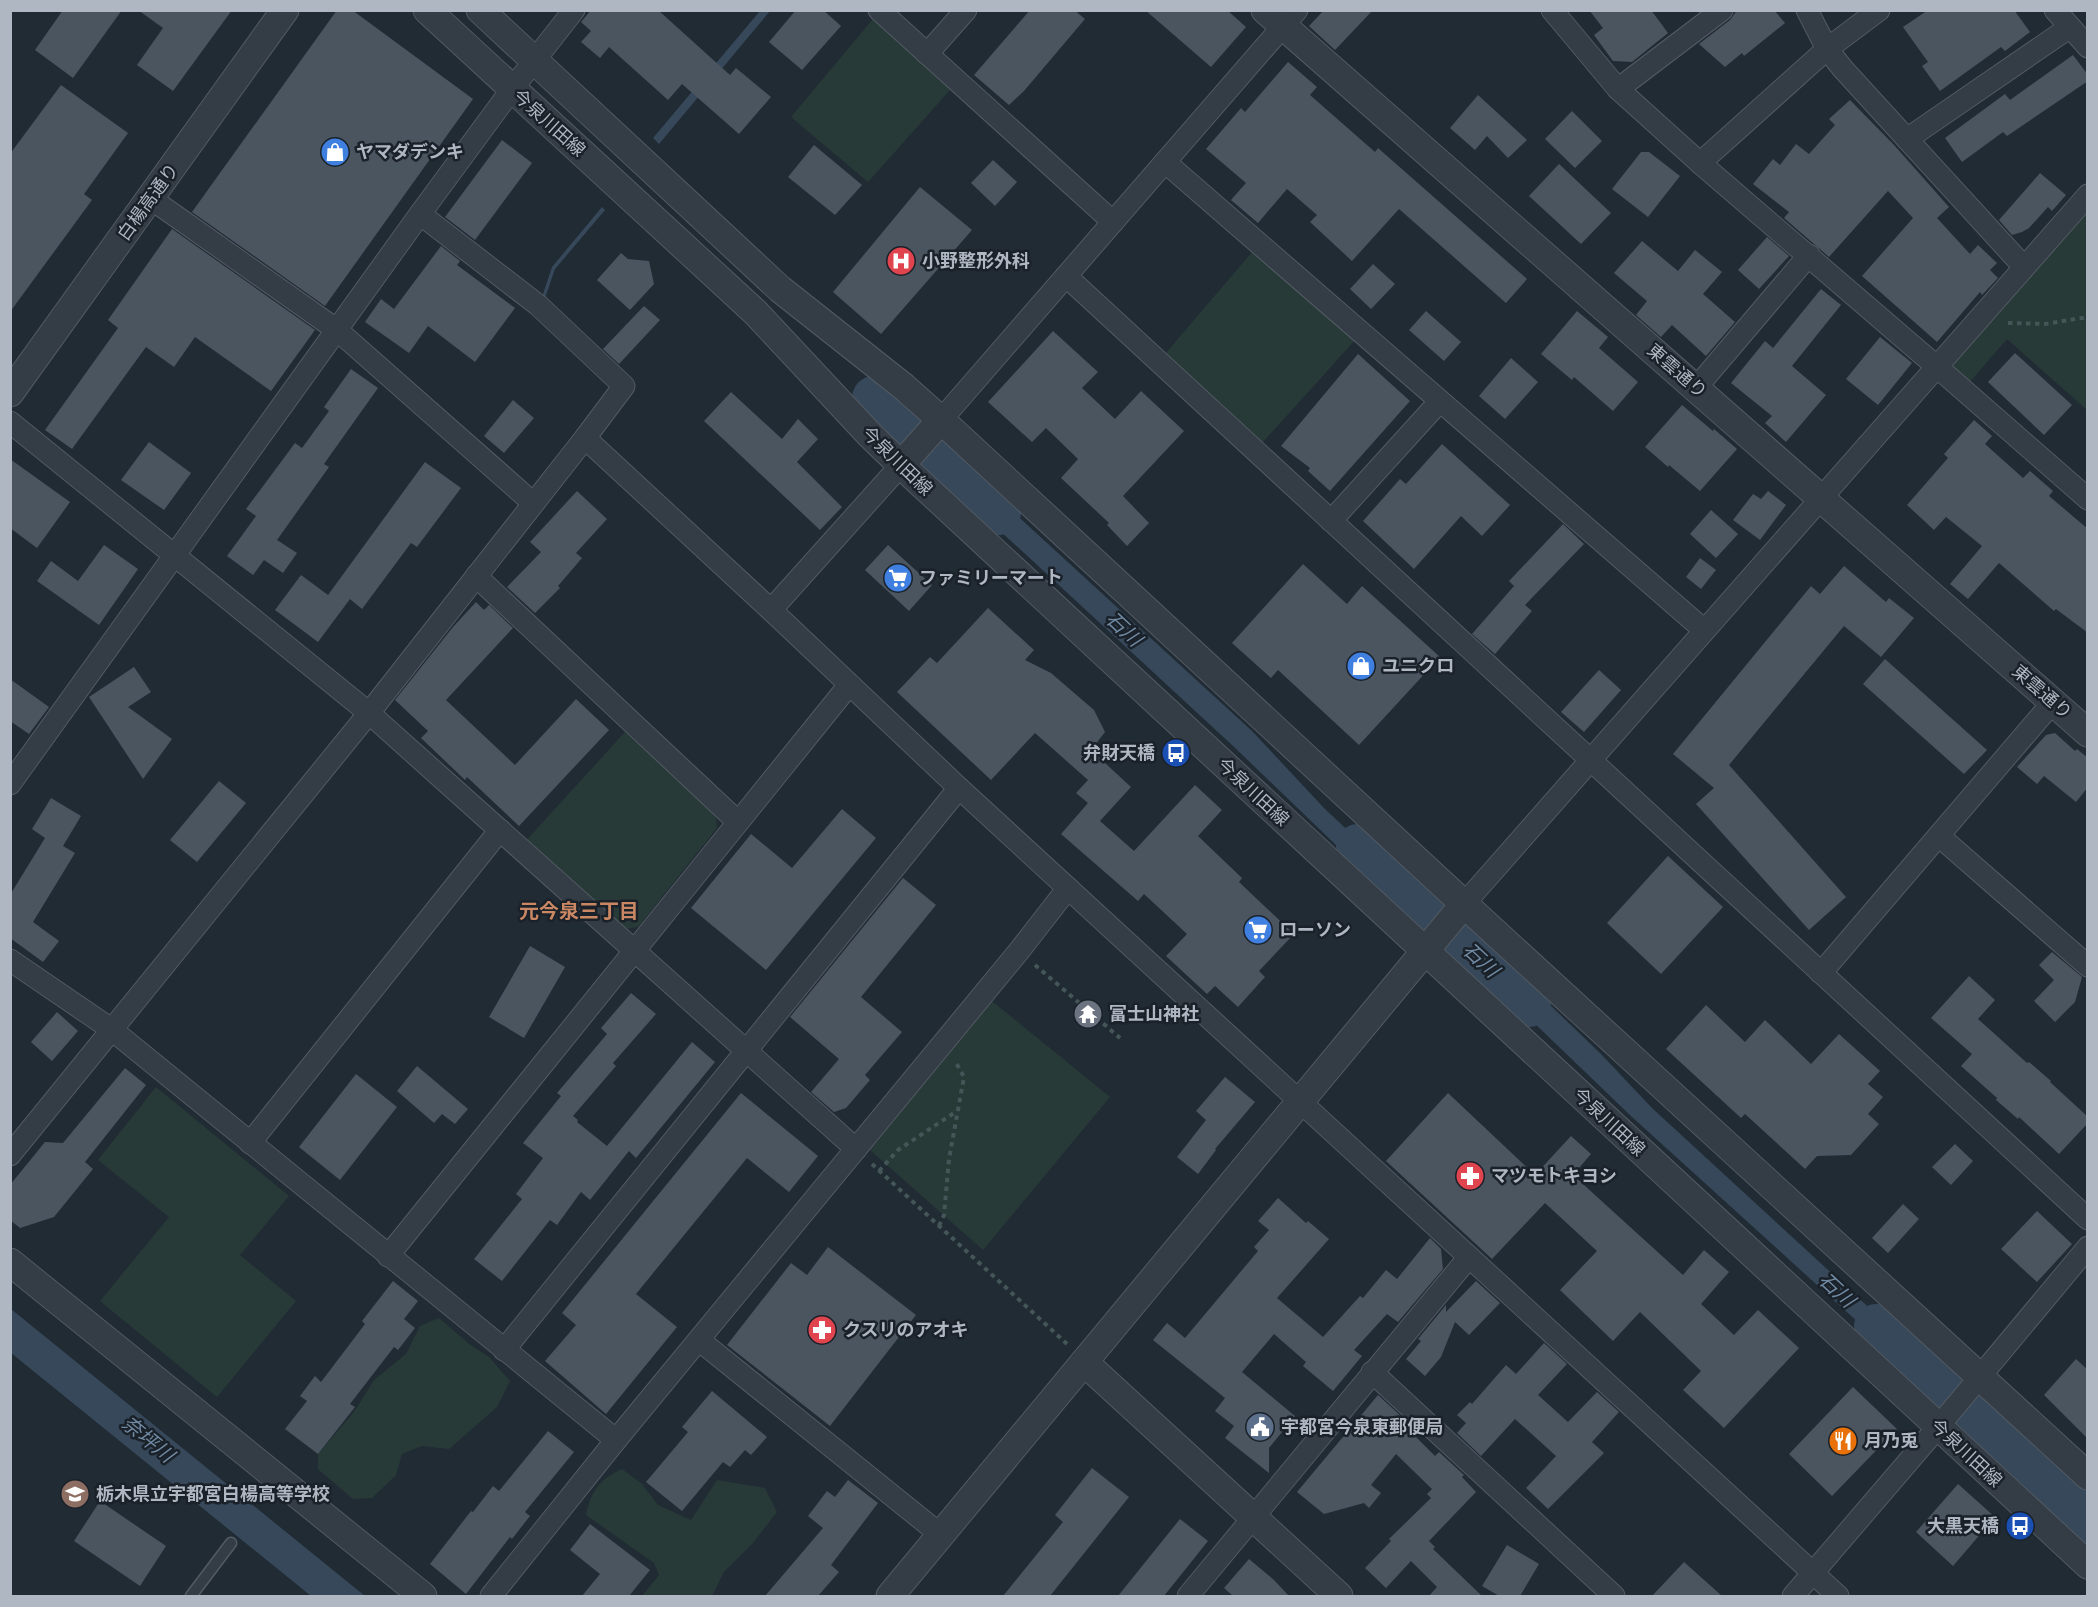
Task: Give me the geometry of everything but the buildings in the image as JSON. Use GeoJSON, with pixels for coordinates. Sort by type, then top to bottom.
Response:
{"type":"FeatureCollection","features":[{"type":"Feature","properties":{"kind":"street","name":"白楊高通り"},"geometry":{"type":"LineString","coordinates":[[10,393],[285,10]]}},
{"type":"Feature","properties":{"kind":"street","name":"今泉川田線"},"geometry":{"type":"LineString","coordinates":[[427,10],[755,312],[901,465],[2088,1565]]}},
{"type":"Feature","properties":{"kind":"street","name":"今泉川田線"},"geometry":{"type":"LineString","coordinates":[[480,10],[780,289],[904,387],[2088,1476]]}},
{"type":"Feature","properties":{"kind":"street"},"geometry":{"type":"LineString","coordinates":[[10,784],[420,214],[534,59],[574,10]]}},
{"type":"Feature","properties":{"kind":"street"},"geometry":{"type":"LineString","coordinates":[[879,10],[1113,222]]}},
{"type":"Feature","properties":{"kind":"street"},"geometry":{"type":"LineString","coordinates":[[927,54],[966,10]]}},
{"type":"Feature","properties":{"kind":"street"},"geometry":{"type":"LineString","coordinates":[[1552,10],[1618,88],[1700,163],[1809,255],[2088,499]]}},
{"type":"Feature","properties":{"kind":"street"},"geometry":{"type":"LineString","coordinates":[[1618,88],[1722,10]]}},
{"type":"Feature","properties":{"kind":"street"},"geometry":{"type":"LineString","coordinates":[[1807,10],[1827,48],[1842,69],[2024,267]]}},
{"type":"Feature","properties":{"kind":"street"},"geometry":{"type":"LineString","coordinates":[[1700,163],[1827,48],[1879,10]]}},
{"type":"Feature","properties":{"kind":"street"},"geometry":{"type":"LineString","coordinates":[[1907,139],[2081,36],[2055,10]]}},
{"type":"Feature","properties":{"kind":"street"},"geometry":{"type":"LineString","coordinates":[[771,610],[901,465],[1165,162],[1281,15]]}},
{"type":"Feature","properties":{"kind":"street","name":"東雲通り"},"geometry":{"type":"LineString","coordinates":[[1281,15],[1696,388],[2088,732]]}},
{"type":"Feature","properties":{"kind":"street"},"geometry":{"type":"LineString","coordinates":[[1165,162],[1704,630]]}},
{"type":"Feature","properties":{"kind":"street"},"geometry":{"type":"LineString","coordinates":[[890,1596],[1464,904],[2088,195]]}},
{"type":"Feature","properties":{"kind":"street"},"geometry":{"type":"LineString","coordinates":[[150,198],[337,330],[533,502]]}},
{"type":"Feature","properties":{"kind":"street"},"geometry":{"type":"LineString","coordinates":[[10,1155],[369,712],[624,386],[538,305],[420,214]]}},
{"type":"Feature","properties":{"kind":"street"},"geometry":{"type":"LineString","coordinates":[[1696,388],[1809,255]]}},
{"type":"Feature","properties":{"kind":"street"},"geometry":{"type":"LineString","coordinates":[[1066,276],[2088,1219]]}},
{"type":"Feature","properties":{"kind":"street"},"geometry":{"type":"LineString","coordinates":[[1331,521],[1440,401]]}},
{"type":"Feature","properties":{"kind":"street"},"geometry":{"type":"LineString","coordinates":[[10,422],[369,712],[856,1149]]}},
{"type":"Feature","properties":{"kind":"street"},"geometry":{"type":"LineString","coordinates":[[585,438],[771,610],[958,788],[1838,1596]]}},
{"type":"Feature","properties":{"kind":"street"},"geometry":{"type":"LineString","coordinates":[[476,576],[738,822]]}},
{"type":"Feature","properties":{"kind":"street"},"geometry":{"type":"LineString","coordinates":[[388,1256],[849,685]]}},
{"type":"Feature","properties":{"kind":"street"},"geometry":{"type":"LineString","coordinates":[[1821,973],[2054,702]]}},
{"type":"Feature","properties":{"kind":"street"},"geometry":{"type":"LineString","coordinates":[[504,1350],[958,788]]}},
{"type":"Feature","properties":{"kind":"street"},"geometry":{"type":"LineString","coordinates":[[250,1143],[500,830]]}},
{"type":"Feature","properties":{"kind":"street"},"geometry":{"type":"LineString","coordinates":[[1939,836],[2088,966]]}},
{"type":"Feature","properties":{"kind":"street"},"geometry":{"type":"LineString","coordinates":[[491,1596],[616,1440],[1019,951],[1068,888]]}},
{"type":"Feature","properties":{"kind":"street"},"geometry":{"type":"LineString","coordinates":[[10,960],[111,1029],[616,1440]]}},
{"type":"Feature","properties":{"kind":"street"},"geometry":{"type":"LineString","coordinates":[[1793,1596],[2088,1247]]}},
{"type":"Feature","properties":{"kind":"street"},"geometry":{"type":"LineString","coordinates":[[1188,1596],[1469,1257]]}},
{"type":"Feature","properties":{"kind":"street"},"geometry":{"type":"LineString","coordinates":[[10,1262],[423,1596]]}},
{"type":"Feature","properties":{"kind":"street"},"geometry":{"type":"LineString","coordinates":[[699,1340],[941,1535]]}},
{"type":"Feature","properties":{"kind":"street"},"geometry":{"type":"LineString","coordinates":[[1084,1362],[1338,1596]]}},
{"type":"Feature","properties":{"kind":"street"},"geometry":{"type":"LineString","coordinates":[[1372,1372],[1614,1596]]}},
{"type":"Feature","properties":{"kind":"lane"},"geometry":{"type":"LineString","coordinates":[[191,1596],[231,1543]]}},
{"type":"Feature","properties":{"kind":"path"},"geometry":{"type":"LineString","coordinates":[[2008,323],[2045,324],[2088,317]]}},
{"type":"Feature","properties":{"kind":"path"},"geometry":{"type":"LineString","coordinates":[[1019,951],[1120,1038]]}},
{"type":"Feature","properties":{"kind":"path"},"geometry":{"type":"LineString","coordinates":[[939,1226],[944,1215],[949,1159],[964,1077],[950,1053],[940,1046]]}},
{"type":"Feature","properties":{"kind":"path"},"geometry":{"type":"LineString","coordinates":[[879,1171],[898,1150],[958,1110]]}},
{"type":"Feature","properties":{"kind":"path"},"geometry":{"type":"LineString","coordinates":[[856,1149],[1084,1362]]}},
{"type":"Feature","properties":{"kind":"green space"},"geometry":{"type":"Polygon","coordinates":[[[873,19],[950,90],[868,182],[791,117],[873,19]]]}},
{"type":"Feature","properties":{"kind":"green space"},"geometry":{"type":"Polygon","coordinates":[[[2087,212],[2087,410],[2007,339],[1968,384],[1953,368],[1955,359],[2087,212]]]}},
{"type":"Feature","properties":{"kind":"green space"},"geometry":{"type":"Polygon","coordinates":[[[1252,252],[1356,339],[1262,443],[1165,354],[1252,252]]]}},
{"type":"Feature","properties":{"kind":"green space"},"geometry":{"type":"Polygon","coordinates":[[[625,732],[715,812],[717,828],[638,927],[623,929],[523,844],[625,732]]]}},
{"type":"Feature","properties":{"kind":"green space"},"geometry":{"type":"Polygon","coordinates":[[[992,1001],[1110,1097],[983,1250],[870,1150],[992,1001]]]}},
{"type":"Feature","properties":{"kind":"green space"},"geometry":{"type":"Polygon","coordinates":[[[156,1087],[289,1196],[240,1255],[296,1301],[217,1397],[100,1301],[169,1217],[98,1160],[156,1087]]]}},
{"type":"Feature","properties":{"kind":"green space"},"geometry":{"type":"Polygon","coordinates":[[[439,1318],[469,1344],[489,1357],[510,1381],[497,1407],[449,1449],[422,1446],[402,1454],[396,1475],[372,1498],[353,1499],[318,1469],[318,1454],[354,1412],[374,1380],[406,1354],[420,1326],[439,1318]]]}},
{"type":"Feature","properties":{"kind":"green space"},"geometry":{"type":"Polygon","coordinates":[[[622,1469],[642,1484],[658,1505],[691,1520],[717,1480],[765,1488],[777,1512],[753,1543],[724,1572],[712,1596],[642,1596],[659,1575],[654,1563],[586,1515],[598,1487],[608,1477],[622,1469]]]}},
{"type":"Feature","properties":{"kind":"water"},"geometry":{"type":"Polygon","coordinates":[[[760,11],[770,11],[659,144],[653,138],[760,11]]]}},
{"type":"Feature","properties":{"kind":"water"},"geometry":{"type":"Polygon","coordinates":[[[602,207],[605,210],[555,269],[544,301],[541,300],[552,267],[602,207]]]}},
{"type":"Feature","properties":{"kind":"water"},"geometry":{"type":"Polygon","coordinates":[[[961,464],[1252,731],[1325,809],[1404,883],[1390,897],[1232,745],[946,481],[961,464]]]}},
{"type":"Feature","properties":{"kind":"water"},"geometry":{"type":"Polygon","coordinates":[[[1496,953],[1601,1054],[1652,1108],[1926,1360],[1914,1373],[1632,1117],[1481,972],[1496,953]]]}},
{"type":"Feature","properties":{"kind":"water","name":"奈坪川"},"geometry":{"type":"Polygon","coordinates":[[[11,1309],[365,1596],[311,1596],[11,1353],[11,1309]]]}},
{"type":"Feature","properties":{"kind":"water"},"geometry":{"type":"Polygon","coordinates":[[[2001,1431],[2087,1509],[2087,1536],[1988,1445],[2001,1431]]]}},
{"type":"Feature","properties":{"kind":"waterway","name":"石川"},"geometry":{"type":"LineString","coordinates":[[874,398],[999,513]]}},
{"type":"Feature","properties":{"kind":"waterway","name":"石川"},"geometry":{"type":"LineString","coordinates":[[1358,846],[1529,1005]]}},
{"type":"Feature","properties":{"kind":"waterway","name":"石川"},"geometry":{"type":"LineString","coordinates":[[1876,1326],[2088,1522]]}},
{"type":"Feature","properties":{"kind":"place","name":"ヤマダデンキ"},"geometry":{"type":"Point","coordinates":[335,152]}},
{"type":"Feature","properties":{"kind":"place","name":"小野整形外科"},"geometry":{"type":"Point","coordinates":[901,261]}},
{"type":"Feature","properties":{"kind":"place","name":"ファミリーマート"},"geometry":{"type":"Point","coordinates":[898,578]}},
{"type":"Feature","properties":{"kind":"place","name":"ユニクロ"},"geometry":{"type":"Point","coordinates":[1361,666]}},
{"type":"Feature","properties":{"kind":"place","name":"弁財天橋"},"geometry":{"type":"Point","coordinates":[1176,753]}},
{"type":"Feature","properties":{"kind":"place","name":"ローソン"},"geometry":{"type":"Point","coordinates":[1258,930]}},
{"type":"Feature","properties":{"kind":"place","name":"富士山神社"},"geometry":{"type":"Point","coordinates":[1088,1014]}},
{"type":"Feature","properties":{"kind":"place","name":"マツモトキヨシ"},"geometry":{"type":"Point","coordinates":[1470,1176]}},
{"type":"Feature","properties":{"kind":"place","name":"クスリのアオキ"},"geometry":{"type":"Point","coordinates":[822,1330]}},
{"type":"Feature","properties":{"kind":"place","name":"宇都宮今泉東郵便局"},"geometry":{"type":"Point","coordinates":[1260,1427]}},
{"type":"Feature","properties":{"kind":"place","name":"月乃兎"},"geometry":{"type":"Point","coordinates":[1843,1441]}},
{"type":"Feature","properties":{"kind":"place","name":"栃木県立宇都宮白楊高等学校"},"geometry":{"type":"Point","coordinates":[75,1494]}},
{"type":"Feature","properties":{"kind":"place","name":"大黒天橋"},"geometry":{"type":"Point","coordinates":[2020,1526]}},
{"type":"Feature","properties":{"kind":"district","name":"元今泉三丁目"},"geometry":{"type":"Point","coordinates":[579,911]}}]}
